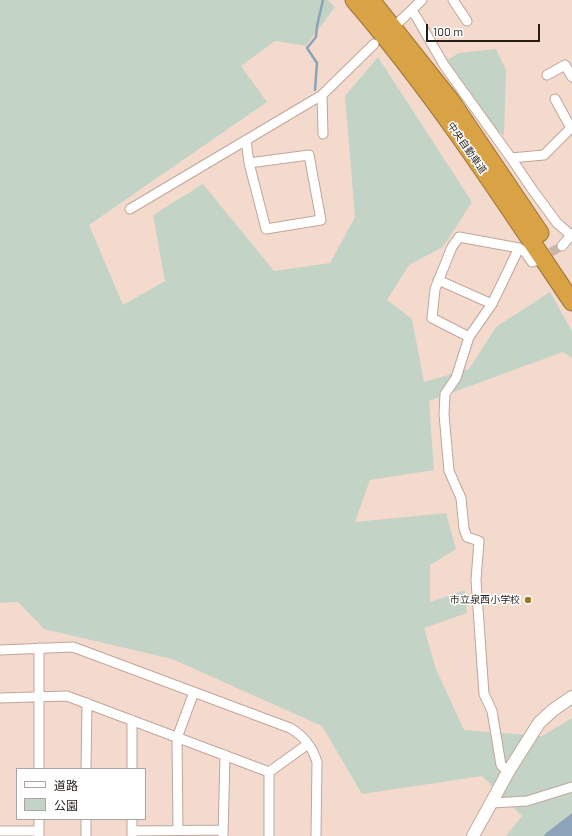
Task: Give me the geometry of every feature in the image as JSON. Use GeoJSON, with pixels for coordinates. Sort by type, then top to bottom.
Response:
{"type":"FeatureCollection","features":[{"type":"Feature","properties":{"kind":"highway","name":"中央自動車道"},"geometry":{"type":"LineString","coordinates":[[354,0],[379,29],[440,109],[572,302]]}},
{"type":"Feature","properties":{"kind":"highway","name":"中央自動車道"},"geometry":{"type":"LineString","coordinates":[[371,0],[451,101],[572,281]]}},
{"type":"Feature","properties":{"kind":"street"},"geometry":{"type":"LineString","coordinates":[[399,22],[422,0]]}},
{"type":"Feature","properties":{"kind":"street"},"geometry":{"type":"LineString","coordinates":[[453,0],[467,21]]}},
{"type":"Feature","properties":{"kind":"street"},"geometry":{"type":"LineString","coordinates":[[412,11],[418,18],[444,65],[511,158],[532,190],[557,222],[572,234],[562,246]]}},
{"type":"Feature","properties":{"kind":"street"},"geometry":{"type":"LineString","coordinates":[[130,209],[322,95],[374,44]]}},
{"type":"Feature","properties":{"kind":"street"},"geometry":{"type":"LineString","coordinates":[[547,75],[565,65],[572,77]]}},
{"type":"Feature","properties":{"kind":"street"},"geometry":{"type":"LineString","coordinates":[[322,95],[322,134]]}},
{"type":"Feature","properties":{"kind":"street"},"geometry":{"type":"LineString","coordinates":[[511,158],[544,155],[572,128],[555,99]]}},
{"type":"Feature","properties":{"kind":"street"},"geometry":{"type":"LineString","coordinates":[[246,140],[249,163],[266,229],[321,220],[310,155],[249,163]]}},
{"type":"Feature","properties":{"kind":"street"},"geometry":{"type":"LineString","coordinates":[[469,337],[432,318],[435,289],[438,280],[452,247],[460,237],[519,248],[525,252],[532,262],[538,260]]}},
{"type":"Feature","properties":{"kind":"street"},"geometry":{"type":"LineString","coordinates":[[508,772],[501,765],[492,711],[484,694],[476,580],[479,541],[467,537],[464,529],[461,498],[449,471],[444,421],[445,394],[456,378],[469,337],[492,304],[519,248]]}},
{"type":"Feature","properties":{"kind":"street"},"geometry":{"type":"LineString","coordinates":[[438,280],[492,304]]}},
{"type":"Feature","properties":{"kind":"street"},"geometry":{"type":"LineString","coordinates":[[39,648],[39,768]]}},
{"type":"Feature","properties":{"kind":"street"},"geometry":{"type":"LineString","coordinates":[[0,650],[72,648],[290,728],[304,738],[317,762],[316,836]]}},
{"type":"Feature","properties":{"kind":"street"},"geometry":{"type":"LineString","coordinates":[[178,830],[177,738],[194,692]]}},
{"type":"Feature","properties":{"kind":"street"},"geometry":{"type":"LineString","coordinates":[[0,698],[39,695],[67,696],[269,772]]}},
{"type":"Feature","properties":{"kind":"street"},"geometry":{"type":"LineString","coordinates":[[473,836],[508,772],[539,723],[553,710],[572,697]]}},
{"type":"Feature","properties":{"kind":"street"},"geometry":{"type":"LineString","coordinates":[[86,768],[87,703]]}},
{"type":"Feature","properties":{"kind":"street"},"geometry":{"type":"LineString","coordinates":[[132,720],[132,768]]}},
{"type":"Feature","properties":{"kind":"street"},"geometry":{"type":"LineString","coordinates":[[269,772],[308,744]]}},
{"type":"Feature","properties":{"kind":"street"},"geometry":{"type":"LineString","coordinates":[[132,820],[132,833],[178,830],[223,833],[225,755]]}},
{"type":"Feature","properties":{"kind":"street"},"geometry":{"type":"LineString","coordinates":[[269,772],[269,836]]}},
{"type":"Feature","properties":{"kind":"street"},"geometry":{"type":"LineString","coordinates":[[492,803],[527,801],[572,787]]}},
{"type":"Feature","properties":{"kind":"street"},"geometry":{"type":"LineString","coordinates":[[0,831],[39,833],[38,820]]}},
{"type":"Feature","properties":{"kind":"street"},"geometry":{"type":"LineString","coordinates":[[86,820],[86,836]]}},
{"type":"Feature","properties":{"kind":"green space"},"geometry":{"type":"Polygon","coordinates":[[[0,0],[328,0],[335,7],[306,46],[275,41],[241,66],[267,102],[89,225],[123,305],[165,281],[153,215],[203,184],[274,271],[330,263],[355,217],[345,96],[378,57],[472,202],[443,247],[409,265],[387,300],[412,319],[424,382],[469,369],[496,327],[550,292],[572,331],[572,358],[563,352],[429,401],[434,470],[370,480],[355,522],[446,513],[456,549],[430,565],[430,602],[465,590],[467,613],[424,628],[436,669],[464,730],[542,736],[572,718],[572,813],[544,836],[506,836],[522,816],[482,776],[362,794],[322,726],[172,659],[44,629],[18,602],[0,603],[0,0]]]}},
{"type":"Feature","properties":{"kind":"green space"},"geometry":{"type":"Polygon","coordinates":[[[496,49],[506,70],[504,135],[495,129],[447,60],[459,53],[496,49]]]}},
{"type":"Feature","properties":{"kind":"water"},"geometry":{"type":"Polygon","coordinates":[[[572,813],[572,836],[544,836],[545,834],[572,813]]]}},
{"type":"Feature","properties":{"kind":"waterway"},"geometry":{"type":"LineString","coordinates":[[315,90],[317,63],[307,48],[316,37],[323,0]]}},
{"type":"Feature","properties":{"kind":"tunnel"},"geometry":{"type":"LineString","coordinates":[[539,259],[562,246]]}},
{"type":"Feature","properties":{"kind":"place","name":"市立泉西小学校"},"geometry":{"type":"Point","coordinates":[528,600]}}]}
